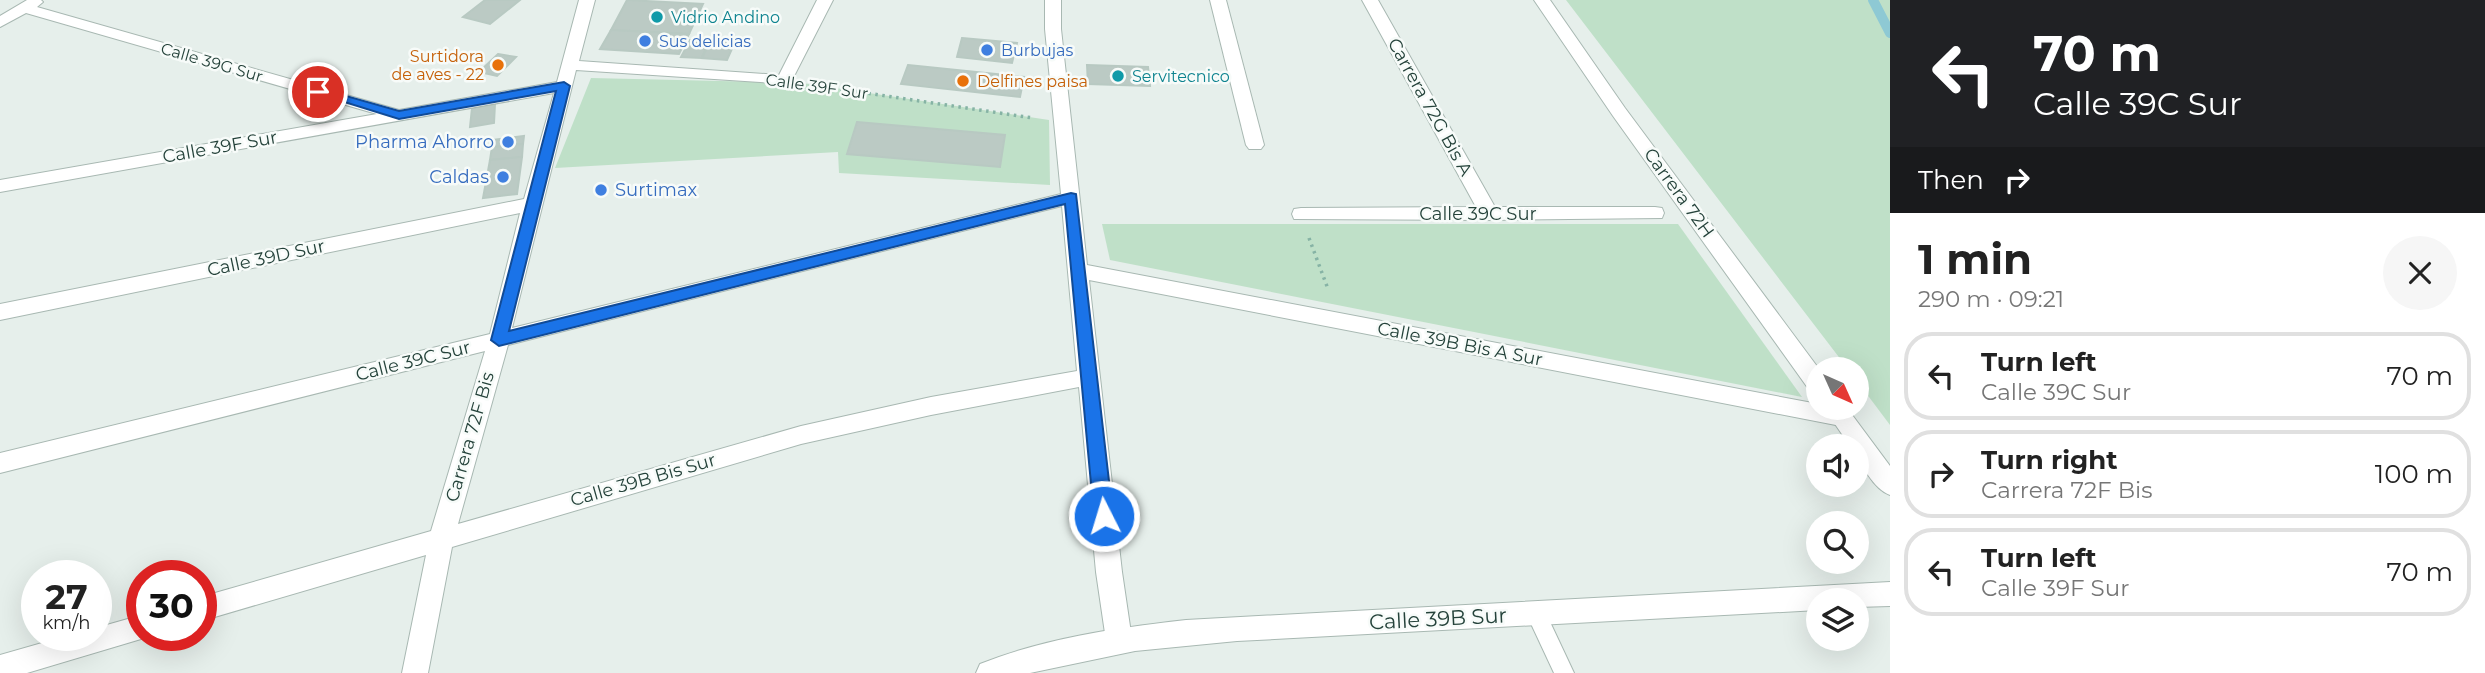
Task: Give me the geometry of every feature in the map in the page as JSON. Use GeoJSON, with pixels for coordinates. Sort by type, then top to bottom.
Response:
{"type":"FeatureCollection","features":[{"type":"Feature","properties":{"kind":"street"},"geometry":{"type":"LineString","coordinates":[[784,80],[825,0]]}},
{"type":"Feature","properties":{"kind":"street"},"geometry":{"type":"LineString","coordinates":[[1053,0],[1051,15],[1109,572],[1119,640]]}},
{"type":"Feature","properties":{"kind":"street"},"geometry":{"type":"LineString","coordinates":[[1218,0],[1255,145]]}},
{"type":"Feature","properties":{"kind":"street","name":"Carrera 72G Bis A"},"geometry":{"type":"LineString","coordinates":[[1370,0],[1489,214]]}},
{"type":"Feature","properties":{"kind":"street","name":"Carrera 72H"},"geometry":{"type":"LineString","coordinates":[[1542,0],[1619,112],[1806,369]]}},
{"type":"Feature","properties":{"kind":"street","name":"Carrera 72F Bis"},"geometry":{"type":"LineString","coordinates":[[415,673],[441,539],[499,340],[570,65],[582,1]]}},
{"type":"Feature","properties":{"kind":"street"},"geometry":{"type":"LineString","coordinates":[[0,22],[32,4]]}},
{"type":"Feature","properties":{"kind":"street","name":"Calle 39G Sur"},"geometry":{"type":"LineString","coordinates":[[32,4],[399,115]]}},
{"type":"Feature","properties":{"kind":"street","name":"Calle 39F Sur"},"geometry":{"type":"LineString","coordinates":[[570,65],[784,80]]}},
{"type":"Feature","properties":{"kind":"street","name":"Calle 39F Sur"},"geometry":{"type":"LineString","coordinates":[[0,186],[564,86]]}},
{"type":"Feature","properties":{"kind":"street","name":"Calle 39C Sur"},"geometry":{"type":"LineString","coordinates":[[0,463],[1071,198]]}},
{"type":"Feature","properties":{"kind":"street","name":"Calle 39D Sur"},"geometry":{"type":"LineString","coordinates":[[0,312],[532,204]]}},
{"type":"Feature","properties":{"kind":"street","name":"Calle 39C Sur"},"geometry":{"type":"LineString","coordinates":[[1301,214],[1655,213]]}},
{"type":"Feature","properties":{"kind":"street","name":"Calle 39B Bis A Sur"},"geometry":{"type":"LineString","coordinates":[[1079,271],[1806,406]]}},
{"type":"Feature","properties":{"kind":"street","name":"Calle 39B Bis Sur"},"geometry":{"type":"LineString","coordinates":[[217,605],[802,435],[931,405],[1090,377]]}},
{"type":"Feature","properties":{"kind":"street"},"geometry":{"type":"LineString","coordinates":[[1844,420],[1890,485]]}},
{"type":"Feature","properties":{"kind":"street","name":"Calle 39B Sur"},"geometry":{"type":"LineString","coordinates":[[1000,671],[1074,648],[1119,640],[1280,627],[1890,594]]}},
{"type":"Feature","properties":{"kind":"street"},"geometry":{"type":"LineString","coordinates":[[0,668],[126,632]]}},
{"type":"Feature","properties":{"kind":"lane"},"geometry":{"type":"LineString","coordinates":[[1536,613],[1564,673]]}},
{"type":"Feature","properties":{"kind":"path","name":"Calle 39F Sur"},"geometry":{"type":"LineString","coordinates":[[784,80],[1063,122]]}},
{"type":"Feature","properties":{"kind":"path"},"geometry":{"type":"LineString","coordinates":[[1301,214],[1339,320]]}},
{"type":"Feature","properties":{"kind":"green space"},"geometry":{"type":"Polygon","coordinates":[[[1566,0],[1890,0],[1890,425],[1869,397],[1869,357],[1839,357],[1566,0]]]}},
{"type":"Feature","properties":{"kind":"green space"},"geometry":{"type":"Polygon","coordinates":[[[591,78],[802,83],[1049,120],[1050,185],[839,173],[838,152],[555,168],[591,78]]]}},
{"type":"Feature","properties":{"kind":"green space"},"geometry":{"type":"Polygon","coordinates":[[[1102,224],[1678,224],[1802,397],[1110,260],[1102,224]]]}},
{"type":"Feature","properties":{"kind":"building"},"geometry":{"type":"Polygon","coordinates":[[[485,0],[520,0],[490,24],[463,17],[485,0]]]}},
{"type":"Feature","properties":{"kind":"building","name":"Vidrio Andino"},"geometry":{"type":"Polygon","coordinates":[[[627,0],[703,4],[689,34],[611,30],[627,0]]]}},
{"type":"Feature","properties":{"kind":"building","name":"Sus delicias"},"geometry":{"type":"Polygon","coordinates":[[[611,30],[689,34],[679,54],[600,49],[611,30]]]}},
{"type":"Feature","properties":{"kind":"building","name":"Burbujas"},"geometry":{"type":"Polygon","coordinates":[[[962,38],[1017,43],[1012,63],[957,57],[962,38]]]}},
{"type":"Feature","properties":{"kind":"building"},"geometry":{"type":"Polygon","coordinates":[[[690,40],[710,41],[702,58],[681,57],[690,40]]]}},
{"type":"Feature","properties":{"kind":"building"},"geometry":{"type":"Polygon","coordinates":[[[710,41],[735,42],[727,60],[702,58],[710,41]]]}},
{"type":"Feature","properties":{"kind":"building","name":"Surtidora de aves - 22"},"geometry":{"type":"Polygon","coordinates":[[[498,54],[516,57],[497,76],[479,72],[498,54]]]}},
{"type":"Feature","properties":{"kind":"building","name":"Delfines paisa"},"geometry":{"type":"Polygon","coordinates":[[[908,65],[1024,77],[1020,97],[901,84],[908,65]]]}},
{"type":"Feature","properties":{"kind":"building","name":"Servitecnico"},"geometry":{"type":"Polygon","coordinates":[[[1087,65],[1148,67],[1150,86],[1088,84],[1087,65]]]}},
{"type":"Feature","properties":{"kind":"building"},"geometry":{"type":"Polygon","coordinates":[[[495,104],[494,123],[470,127],[472,108],[495,104]]]}},
{"type":"Feature","properties":{"kind":"building"},"geometry":{"type":"Polygon","coordinates":[[[857,122],[1005,135],[1000,167],[847,154],[857,122]]]}},
{"type":"Feature","properties":{"kind":"building","name":"Pharma Ahorro"},"geometry":{"type":"Polygon","coordinates":[[[524,136],[523,144],[492,147],[493,140],[524,136]]]}},
{"type":"Feature","properties":{"kind":"building"},"geometry":{"type":"Polygon","coordinates":[[[523,144],[522,157],[490,160],[492,147],[523,144]]]}},
{"type":"Feature","properties":{"kind":"building","name":"Caldas"},"geometry":{"type":"Polygon","coordinates":[[[522,157],[517,194],[483,198],[490,160],[522,157]]]}},
{"type":"Feature","properties":{"kind":"waterway"},"geometry":{"type":"LineString","coordinates":[[1873,0],[1890,33]]}},
{"type":"Feature","properties":{"kind":"place","name":"Vidrio Andino"},"geometry":{"type":"Point","coordinates":[657,17]}},
{"type":"Feature","properties":{"kind":"place","name":"Sus delicias"},"geometry":{"type":"Point","coordinates":[645,41]}},
{"type":"Feature","properties":{"kind":"place","name":"Burbujas"},"geometry":{"type":"Point","coordinates":[987,50]}},
{"type":"Feature","properties":{"kind":"place","name":"Surtidora de aves - 22"},"geometry":{"type":"Point","coordinates":[498,65]}},
{"type":"Feature","properties":{"kind":"place","name":"Servitecnico"},"geometry":{"type":"Point","coordinates":[1118,76]}},
{"type":"Feature","properties":{"kind":"place","name":"Delfines paisa"},"geometry":{"type":"Point","coordinates":[963,81]}},
{"type":"Feature","properties":{"kind":"place","name":"Pharma Ahorro"},"geometry":{"type":"Point","coordinates":[508,142]}},
{"type":"Feature","properties":{"kind":"place","name":"Caldas"},"geometry":{"type":"Point","coordinates":[503,177]}},
{"type":"Feature","properties":{"kind":"place","name":"Surtimax"},"geometry":{"type":"Point","coordinates":[601,190]}},
{"type":"Feature","properties":{"kind":"route"},"geometry":{"type":"LineString","coordinates":[[318,92],[399,115],[564,86],[499,340],[1071,198],[1104,516]]}}]}
